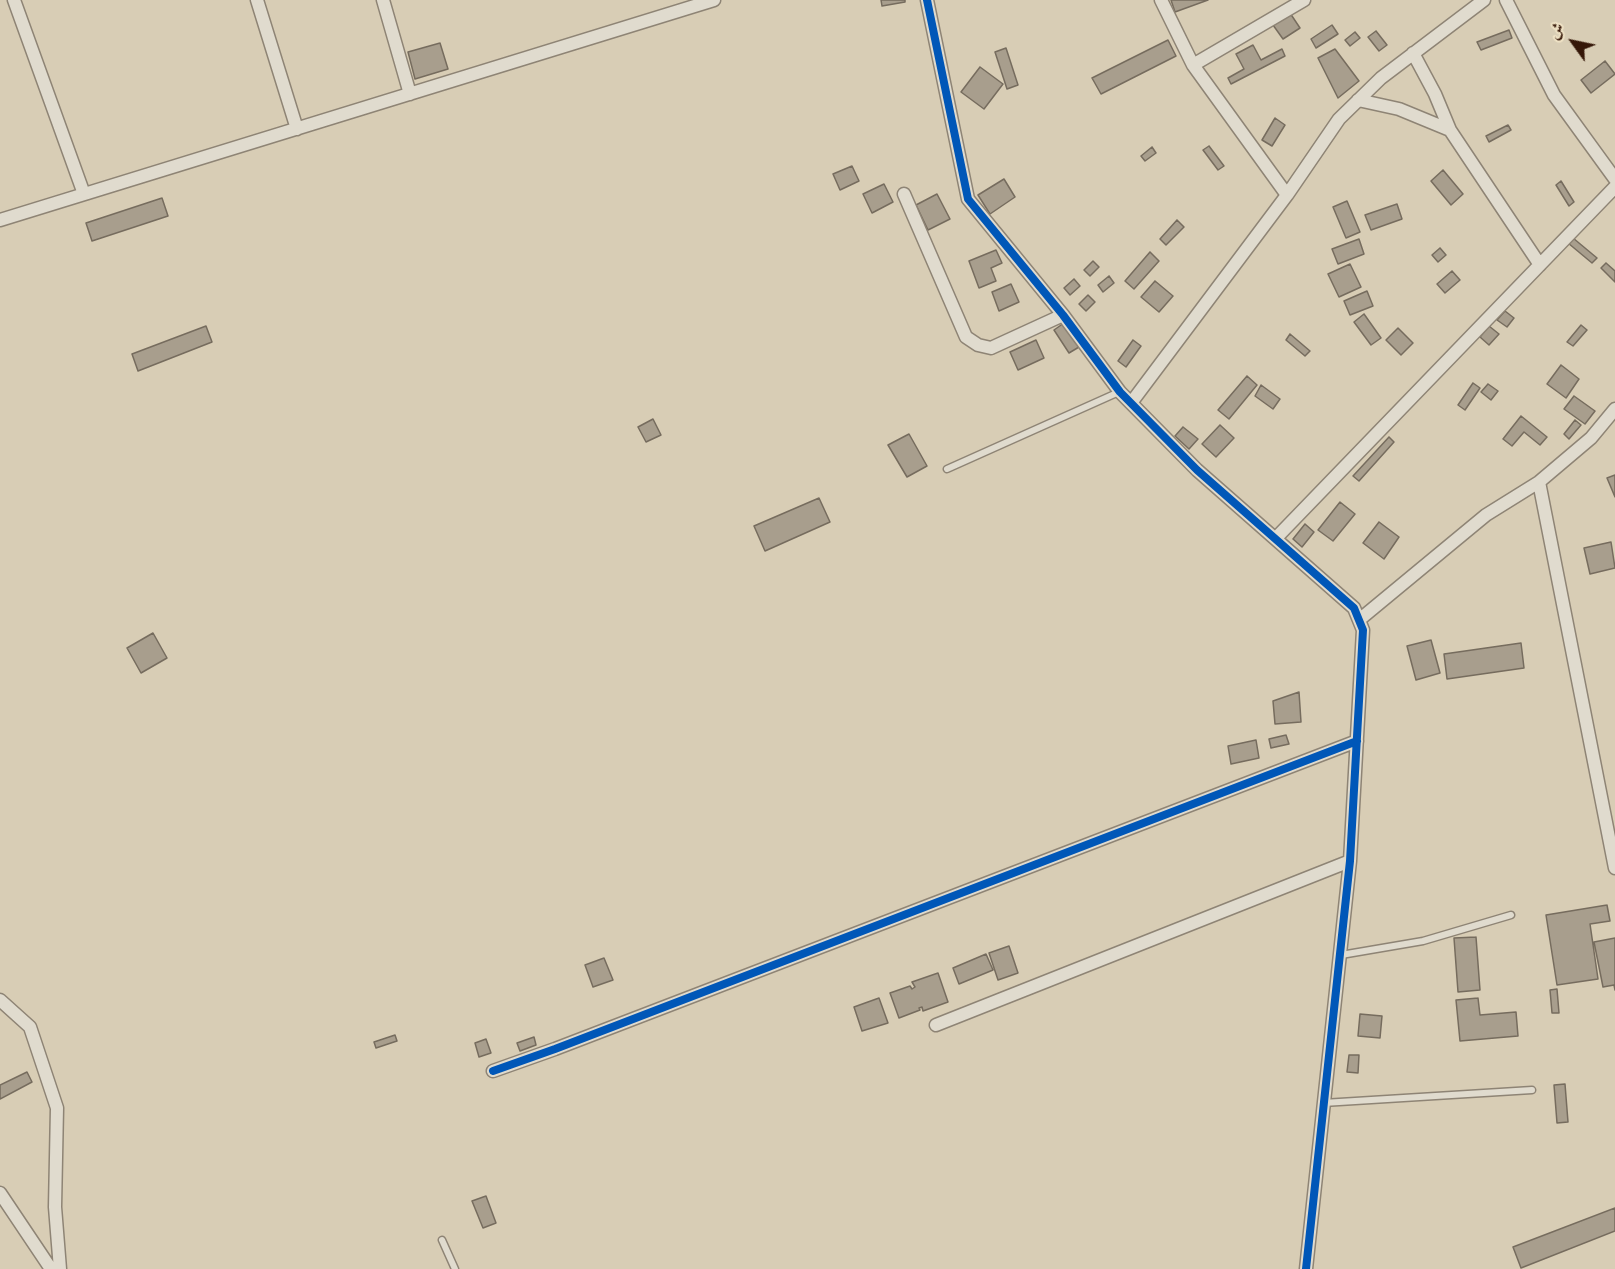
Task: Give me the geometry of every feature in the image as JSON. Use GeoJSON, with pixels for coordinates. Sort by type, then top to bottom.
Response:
{"type":"FeatureCollection","features":[{"type":"Feature","properties":{"kind":"street"},"geometry":{"type":"LineString","coordinates":[[14,0],[84,194]]}},
{"type":"Feature","properties":{"kind":"street"},"geometry":{"type":"LineString","coordinates":[[256,0],[297,129]]}},
{"type":"Feature","properties":{"kind":"street"},"geometry":{"type":"LineString","coordinates":[[383,0],[410,94]]}},
{"type":"Feature","properties":{"kind":"street"},"geometry":{"type":"LineString","coordinates":[[0,220],[714,0]]}},
{"type":"Feature","properties":{"kind":"street"},"geometry":{"type":"LineString","coordinates":[[927,0],[968,199],[1063,315],[1120,392],[1197,470],[1354,608],[1364,630],[1350,861],[1306,1269]]}},
{"type":"Feature","properties":{"kind":"street"},"geometry":{"type":"LineString","coordinates":[[1161,0],[1192,65],[1287,195]]}},
{"type":"Feature","properties":{"kind":"street"},"geometry":{"type":"LineString","coordinates":[[1192,65],[1304,0]]}},
{"type":"Feature","properties":{"kind":"street"},"geometry":{"type":"LineString","coordinates":[[1131,403],[1287,195],[1339,119],[1381,78],[1484,0]]}},
{"type":"Feature","properties":{"kind":"street"},"geometry":{"type":"LineString","coordinates":[[1506,0],[1554,95],[1615,179]]}},
{"type":"Feature","properties":{"kind":"street"},"geometry":{"type":"LineString","coordinates":[[1413,53],[1435,94],[1450,130],[1540,265]]}},
{"type":"Feature","properties":{"kind":"street"},"geometry":{"type":"LineString","coordinates":[[1358,100],[1399,108],[1450,130]]}},
{"type":"Feature","properties":{"kind":"street"},"geometry":{"type":"LineString","coordinates":[[1276,538],[1615,187]]}},
{"type":"Feature","properties":{"kind":"street"},"geometry":{"type":"LineString","coordinates":[[904,194],[966,337],[978,345],[991,348],[1063,315]]}},
{"type":"Feature","properties":{"kind":"street"},"geometry":{"type":"LineString","coordinates":[[1359,620],[1486,515],[1539,482],[1591,438],[1615,409]]}},
{"type":"Feature","properties":{"kind":"street"},"geometry":{"type":"LineString","coordinates":[[1539,482],[1615,868]]}},
{"type":"Feature","properties":{"kind":"street"},"geometry":{"type":"LineString","coordinates":[[493,1071],[1357,741]]}},
{"type":"Feature","properties":{"kind":"street"},"geometry":{"type":"LineString","coordinates":[[936,1025],[1350,861]]}},
{"type":"Feature","properties":{"kind":"street"},"geometry":{"type":"LineString","coordinates":[[0,1000],[30,1027],[57,1108],[55,1208],[60,1269]]}},
{"type":"Feature","properties":{"kind":"street"},"geometry":{"type":"LineString","coordinates":[[0,1193],[51,1269]]}},
{"type":"Feature","properties":{"kind":"lane"},"geometry":{"type":"LineString","coordinates":[[947,469],[1120,392]]}},
{"type":"Feature","properties":{"kind":"lane"},"geometry":{"type":"LineString","coordinates":[[1341,955],[1423,941],[1511,915]]}},
{"type":"Feature","properties":{"kind":"lane"},"geometry":{"type":"LineString","coordinates":[[1323,1103],[1532,1090]]}},
{"type":"Feature","properties":{"kind":"lane"},"geometry":{"type":"LineString","coordinates":[[442,1240],[455,1269]]}},
{"type":"Feature","properties":{"kind":"building"},"geometry":{"type":"Polygon","coordinates":[[[881,0],[905,0],[905,2],[882,6],[881,0]]]}},
{"type":"Feature","properties":{"kind":"building"},"geometry":{"type":"Polygon","coordinates":[[[1171,0],[1208,0],[1175,12],[1171,0]]]}},
{"type":"Feature","properties":{"kind":"building"},"geometry":{"type":"Polygon","coordinates":[[[1290,13],[1300,28],[1283,39],[1273,25],[1290,13]]]}},
{"type":"Feature","properties":{"kind":"building"},"geometry":{"type":"Polygon","coordinates":[[[1332,25],[1338,34],[1316,48],[1311,39],[1332,25]]]}},
{"type":"Feature","properties":{"kind":"building"},"geometry":{"type":"Polygon","coordinates":[[[1509,30],[1512,38],[1481,50],[1477,42],[1509,30]]]}},
{"type":"Feature","properties":{"kind":"building"},"geometry":{"type":"Polygon","coordinates":[[[1376,31],[1387,45],[1379,51],[1368,37],[1376,31]]]}},
{"type":"Feature","properties":{"kind":"building"},"geometry":{"type":"Polygon","coordinates":[[[1355,32],[1360,38],[1350,46],[1345,40],[1355,32]]]}},
{"type":"Feature","properties":{"kind":"building"},"geometry":{"type":"Polygon","coordinates":[[[1168,40],[1176,56],[1101,94],[1092,78],[1168,40]]]}},
{"type":"Feature","properties":{"kind":"building"},"geometry":{"type":"Polygon","coordinates":[[[440,43],[448,69],[415,79],[408,52],[440,43]]]}},
{"type":"Feature","properties":{"kind":"building"},"geometry":{"type":"Polygon","coordinates":[[[1253,45],[1261,60],[1282,49],[1285,56],[1231,84],[1228,78],[1244,69],[1236,54],[1253,45]]]}},
{"type":"Feature","properties":{"kind":"building"},"geometry":{"type":"Polygon","coordinates":[[[1006,48],[1018,85],[1007,89],[995,52],[1006,48]]]}},
{"type":"Feature","properties":{"kind":"building"},"geometry":{"type":"Polygon","coordinates":[[[1335,49],[1359,81],[1338,98],[1318,58],[1335,49]]]}},
{"type":"Feature","properties":{"kind":"building"},"geometry":{"type":"Polygon","coordinates":[[[1605,61],[1615,74],[1591,93],[1581,80],[1605,61]]]}},
{"type":"Feature","properties":{"kind":"building"},"geometry":{"type":"Polygon","coordinates":[[[980,67],[1003,84],[984,109],[961,92],[980,67]]]}},
{"type":"Feature","properties":{"kind":"building"},"geometry":{"type":"Polygon","coordinates":[[[1275,118],[1285,125],[1272,146],[1262,140],[1275,118]]]}},
{"type":"Feature","properties":{"kind":"building"},"geometry":{"type":"Polygon","coordinates":[[[1508,125],[1511,130],[1489,142],[1486,136],[1508,125]]]}},
{"type":"Feature","properties":{"kind":"building"},"geometry":{"type":"Polygon","coordinates":[[[1209,146],[1224,166],[1218,170],[1203,150],[1209,146]]]}},
{"type":"Feature","properties":{"kind":"building"},"geometry":{"type":"Polygon","coordinates":[[[1152,147],[1156,153],[1145,161],[1141,156],[1152,147]]]}},
{"type":"Feature","properties":{"kind":"building"},"geometry":{"type":"Polygon","coordinates":[[[852,166],[859,181],[840,190],[833,174],[852,166]]]}},
{"type":"Feature","properties":{"kind":"building"},"geometry":{"type":"Polygon","coordinates":[[[1443,170],[1463,194],[1451,205],[1431,181],[1443,170]]]}},
{"type":"Feature","properties":{"kind":"building"},"geometry":{"type":"Polygon","coordinates":[[[1004,179],[1015,197],[990,214],[978,195],[1004,179]]]}},
{"type":"Feature","properties":{"kind":"building"},"geometry":{"type":"Polygon","coordinates":[[[1561,181],[1574,202],[1569,206],[1556,185],[1561,181]]]}},
{"type":"Feature","properties":{"kind":"building"},"geometry":{"type":"Polygon","coordinates":[[[884,184],[893,202],[872,213],[863,194],[884,184]]]}},
{"type":"Feature","properties":{"kind":"building"},"geometry":{"type":"Polygon","coordinates":[[[937,194],[950,219],[928,230],[916,205],[937,194]]]}},
{"type":"Feature","properties":{"kind":"building"},"geometry":{"type":"Polygon","coordinates":[[[162,198],[168,216],[92,241],[86,223],[162,198]]]}},
{"type":"Feature","properties":{"kind":"building"},"geometry":{"type":"Polygon","coordinates":[[[1347,201],[1360,232],[1346,238],[1333,207],[1347,201]]]}},
{"type":"Feature","properties":{"kind":"building"},"geometry":{"type":"Polygon","coordinates":[[[1397,204],[1402,219],[1371,230],[1365,215],[1397,204]]]}},
{"type":"Feature","properties":{"kind":"building"},"geometry":{"type":"Polygon","coordinates":[[[1177,220],[1184,227],[1166,245],[1160,239],[1177,220]]]}},
{"type":"Feature","properties":{"kind":"building"},"geometry":{"type":"Polygon","coordinates":[[[1573,238],[1597,258],[1592,263],[1568,243],[1573,238]]]}},
{"type":"Feature","properties":{"kind":"building"},"geometry":{"type":"Polygon","coordinates":[[[1359,239],[1364,254],[1338,264],[1332,249],[1359,239]]]}},
{"type":"Feature","properties":{"kind":"building"},"geometry":{"type":"Polygon","coordinates":[[[1440,248],[1446,255],[1438,262],[1432,255],[1440,248]]]}},
{"type":"Feature","properties":{"kind":"building"},"geometry":{"type":"Polygon","coordinates":[[[996,250],[1002,263],[991,268],[996,281],[979,288],[969,261],[996,250]]]}},
{"type":"Feature","properties":{"kind":"building"},"geometry":{"type":"Polygon","coordinates":[[[1150,252],[1159,261],[1134,289],[1125,281],[1150,252]]]}},
{"type":"Feature","properties":{"kind":"building"},"geometry":{"type":"Polygon","coordinates":[[[1093,261],[1099,267],[1090,276],[1084,270],[1093,261]]]}},
{"type":"Feature","properties":{"kind":"building"},"geometry":{"type":"Polygon","coordinates":[[[1606,263],[1615,271],[1615,282],[1601,268],[1606,263]]]}},
{"type":"Feature","properties":{"kind":"building"},"geometry":{"type":"Polygon","coordinates":[[[1350,264],[1361,287],[1339,297],[1328,274],[1350,264]]]}},
{"type":"Feature","properties":{"kind":"building"},"geometry":{"type":"Polygon","coordinates":[[[1452,271],[1460,280],[1445,293],[1437,284],[1452,271]]]}},
{"type":"Feature","properties":{"kind":"building"},"geometry":{"type":"Polygon","coordinates":[[[1109,276],[1114,283],[1103,292],[1098,285],[1109,276]]]}},
{"type":"Feature","properties":{"kind":"building"},"geometry":{"type":"Polygon","coordinates":[[[1074,279],[1080,286],[1070,295],[1064,288],[1074,279]]]}},
{"type":"Feature","properties":{"kind":"building"},"geometry":{"type":"Polygon","coordinates":[[[1155,281],[1173,296],[1159,312],[1141,297],[1155,281]]]}},
{"type":"Feature","properties":{"kind":"building"},"geometry":{"type":"Polygon","coordinates":[[[1011,284],[1019,302],[999,311],[992,292],[1011,284]]]}},
{"type":"Feature","properties":{"kind":"building"},"geometry":{"type":"Polygon","coordinates":[[[1367,291],[1373,306],[1350,315],[1344,301],[1367,291]]]}},
{"type":"Feature","properties":{"kind":"building"},"geometry":{"type":"Polygon","coordinates":[[[1088,295],[1095,302],[1086,311],[1079,304],[1088,295]]]}},
{"type":"Feature","properties":{"kind":"building"},"geometry":{"type":"Polygon","coordinates":[[[1505,311],[1514,318],[1507,327],[1497,320],[1505,311]]]}},
{"type":"Feature","properties":{"kind":"building"},"geometry":{"type":"Polygon","coordinates":[[[1364,314],[1381,338],[1371,345],[1354,322],[1364,314]]]}},
{"type":"Feature","properties":{"kind":"building"},"geometry":{"type":"Polygon","coordinates":[[[1064,323],[1079,347],[1069,353],[1054,330],[1064,323]]]}},
{"type":"Feature","properties":{"kind":"building"},"geometry":{"type":"Polygon","coordinates":[[[1581,325],[1587,330],[1573,346],[1567,342],[1581,325]]]}},
{"type":"Feature","properties":{"kind":"building"},"geometry":{"type":"Polygon","coordinates":[[[206,326],[212,342],[138,371],[132,354],[206,326]]]}},
{"type":"Feature","properties":{"kind":"building"},"geometry":{"type":"Polygon","coordinates":[[[1489,326],[1499,334],[1489,345],[1480,337],[1489,326]]]}},
{"type":"Feature","properties":{"kind":"building"},"geometry":{"type":"Polygon","coordinates":[[[1398,328],[1413,343],[1401,355],[1386,340],[1398,328]]]}},
{"type":"Feature","properties":{"kind":"building"},"geometry":{"type":"Polygon","coordinates":[[[1290,334],[1310,351],[1305,356],[1286,340],[1290,334]]]}},
{"type":"Feature","properties":{"kind":"building"},"geometry":{"type":"Polygon","coordinates":[[[1036,340],[1044,358],[1018,370],[1010,352],[1036,340]]]}},
{"type":"Feature","properties":{"kind":"building"},"geometry":{"type":"Polygon","coordinates":[[[1133,340],[1141,346],[1126,367],[1118,361],[1133,340]]]}},
{"type":"Feature","properties":{"kind":"building"},"geometry":{"type":"Polygon","coordinates":[[[1561,365],[1579,379],[1566,398],[1547,384],[1561,365]]]}},
{"type":"Feature","properties":{"kind":"building"},"geometry":{"type":"Polygon","coordinates":[[[1247,376],[1257,385],[1229,419],[1218,410],[1247,376]]]}},
{"type":"Feature","properties":{"kind":"building"},"geometry":{"type":"Polygon","coordinates":[[[1473,383],[1480,388],[1465,410],[1458,405],[1473,383]]]}},
{"type":"Feature","properties":{"kind":"building"},"geometry":{"type":"Polygon","coordinates":[[[1488,384],[1498,391],[1491,400],[1481,392],[1488,384]]]}},
{"type":"Feature","properties":{"kind":"building"},"geometry":{"type":"Polygon","coordinates":[[[1261,385],[1280,399],[1273,409],[1255,396],[1261,385]]]}},
{"type":"Feature","properties":{"kind":"building"},"geometry":{"type":"Polygon","coordinates":[[[1574,396],[1595,411],[1585,424],[1564,409],[1574,396]]]}},
{"type":"Feature","properties":{"kind":"building"},"geometry":{"type":"Polygon","coordinates":[[[1521,416],[1547,437],[1540,445],[1524,432],[1512,446],[1503,439],[1521,416]]]}},
{"type":"Feature","properties":{"kind":"building"},"geometry":{"type":"Polygon","coordinates":[[[653,419],[661,435],[646,442],[638,427],[653,419]]]}},
{"type":"Feature","properties":{"kind":"building"},"geometry":{"type":"Polygon","coordinates":[[[1575,420],[1581,425],[1569,439],[1564,434],[1575,420]]]}},
{"type":"Feature","properties":{"kind":"building"},"geometry":{"type":"Polygon","coordinates":[[[1220,425],[1234,438],[1216,457],[1202,444],[1220,425]]]}},
{"type":"Feature","properties":{"kind":"building"},"geometry":{"type":"Polygon","coordinates":[[[1183,427],[1198,439],[1189,449],[1175,436],[1183,427]]]}},
{"type":"Feature","properties":{"kind":"building"},"geometry":{"type":"Polygon","coordinates":[[[909,434],[927,466],[907,477],[888,445],[909,434]]]}},
{"type":"Feature","properties":{"kind":"building"},"geometry":{"type":"Polygon","coordinates":[[[1389,437],[1394,442],[1359,481],[1353,476],[1389,437]]]}},
{"type":"Feature","properties":{"kind":"building"},"geometry":{"type":"Polygon","coordinates":[[[1615,475],[1615,497],[1607,478],[1615,475]]]}},
{"type":"Feature","properties":{"kind":"building"},"geometry":{"type":"Polygon","coordinates":[[[819,498],[830,522],[765,551],[754,526],[819,498]]]}},
{"type":"Feature","properties":{"kind":"building"},"geometry":{"type":"Polygon","coordinates":[[[1340,502],[1355,514],[1333,541],[1318,530],[1340,502]]]}},
{"type":"Feature","properties":{"kind":"building"},"geometry":{"type":"Polygon","coordinates":[[[1379,522],[1399,537],[1384,559],[1363,543],[1379,522]]]}},
{"type":"Feature","properties":{"kind":"building"},"geometry":{"type":"Polygon","coordinates":[[[1305,524],[1314,532],[1302,547],[1293,539],[1305,524]]]}},
{"type":"Feature","properties":{"kind":"building"},"geometry":{"type":"Polygon","coordinates":[[[1611,542],[1615,568],[1590,574],[1584,548],[1611,542]]]}},
{"type":"Feature","properties":{"kind":"building"},"geometry":{"type":"Polygon","coordinates":[[[153,633],[167,658],[141,673],[127,648],[153,633]]]}},
{"type":"Feature","properties":{"kind":"building"},"geometry":{"type":"Polygon","coordinates":[[[1431,640],[1440,673],[1416,680],[1407,646],[1431,640]]]}},
{"type":"Feature","properties":{"kind":"building"},"geometry":{"type":"Polygon","coordinates":[[[1521,643],[1524,668],[1447,679],[1444,654],[1521,643]]]}},
{"type":"Feature","properties":{"kind":"building"},"geometry":{"type":"Polygon","coordinates":[[[1299,692],[1301,722],[1275,724],[1273,701],[1299,692]]]}},
{"type":"Feature","properties":{"kind":"building"},"geometry":{"type":"Polygon","coordinates":[[[1286,735],[1289,744],[1271,748],[1269,739],[1286,735]]]}},
{"type":"Feature","properties":{"kind":"building"},"geometry":{"type":"Polygon","coordinates":[[[1256,740],[1259,758],[1231,764],[1228,746],[1256,740]]]}},
{"type":"Feature","properties":{"kind":"building"},"geometry":{"type":"Polygon","coordinates":[[[1607,905],[1610,921],[1590,924],[1598,979],[1557,985],[1546,915],[1607,905]]]}},
{"type":"Feature","properties":{"kind":"building"},"geometry":{"type":"Polygon","coordinates":[[[1476,937],[1480,990],[1458,992],[1454,938],[1476,937]]]}},
{"type":"Feature","properties":{"kind":"building"},"geometry":{"type":"Polygon","coordinates":[[[1615,938],[1615,990],[1614,985],[1603,987],[1594,942],[1615,938]]]}},
{"type":"Feature","properties":{"kind":"building"},"geometry":{"type":"Polygon","coordinates":[[[1009,946],[1018,973],[998,980],[989,953],[1009,946]]]}},
{"type":"Feature","properties":{"kind":"building"},"geometry":{"type":"Polygon","coordinates":[[[986,954],[993,970],[959,984],[953,968],[986,954]]]}},
{"type":"Feature","properties":{"kind":"building"},"geometry":{"type":"Polygon","coordinates":[[[604,958],[613,980],[593,987],[585,965],[604,958]]]}},
{"type":"Feature","properties":{"kind":"building"},"geometry":{"type":"Polygon","coordinates":[[[938,973],[948,1002],[923,1011],[922,1007],[919,1008],[920,1010],[899,1018],[890,993],[910,986],[912,989],[915,987],[912,982],[938,973]]]}},
{"type":"Feature","properties":{"kind":"building"},"geometry":{"type":"Polygon","coordinates":[[[1557,989],[1559,1013],[1552,1013],[1550,990],[1557,989]]]}},
{"type":"Feature","properties":{"kind":"building"},"geometry":{"type":"Polygon","coordinates":[[[879,998],[888,1023],[862,1031],[854,1007],[879,998]]]}},
{"type":"Feature","properties":{"kind":"building"},"geometry":{"type":"Polygon","coordinates":[[[1478,998],[1480,1015],[1516,1012],[1518,1036],[1460,1041],[1456,1000],[1478,998]]]}},
{"type":"Feature","properties":{"kind":"building"},"geometry":{"type":"Polygon","coordinates":[[[1360,1014],[1382,1016],[1380,1038],[1358,1036],[1360,1014]]]}},
{"type":"Feature","properties":{"kind":"building"},"geometry":{"type":"Polygon","coordinates":[[[395,1035],[397,1041],[376,1048],[374,1042],[395,1035]]]}},
{"type":"Feature","properties":{"kind":"building"},"geometry":{"type":"Polygon","coordinates":[[[534,1037],[536,1045],[520,1051],[517,1043],[534,1037]]]}},
{"type":"Feature","properties":{"kind":"building"},"geometry":{"type":"Polygon","coordinates":[[[486,1039],[491,1053],[479,1057],[475,1043],[486,1039]]]}},
{"type":"Feature","properties":{"kind":"building"},"geometry":{"type":"Polygon","coordinates":[[[1349,1055],[1359,1055],[1358,1073],[1347,1072],[1349,1055]]]}},
{"type":"Feature","properties":{"kind":"building"},"geometry":{"type":"Polygon","coordinates":[[[27,1072],[32,1082],[0,1099],[0,1085],[27,1072]]]}},
{"type":"Feature","properties":{"kind":"building"},"geometry":{"type":"Polygon","coordinates":[[[1565,1084],[1568,1122],[1557,1123],[1554,1085],[1565,1084]]]}},
{"type":"Feature","properties":{"kind":"building"},"geometry":{"type":"Polygon","coordinates":[[[486,1196],[496,1223],[483,1228],[472,1201],[486,1196]]]}},
{"type":"Feature","properties":{"kind":"building"},"geometry":{"type":"Polygon","coordinates":[[[1615,1208],[1615,1231],[1521,1268],[1513,1247],[1615,1208]]]}},
{"type":"Feature","properties":{"kind":"cycle path"},"geometry":{"type":"LineString","coordinates":[[927,0],[968,199],[1063,315],[1120,392],[1197,470],[1354,608],[1363,630],[1350,861],[1306,1269]]}},
{"type":"Feature","properties":{"kind":"cycle path"},"geometry":{"type":"LineString","coordinates":[[493,1071],[1357,741]]}}]}
